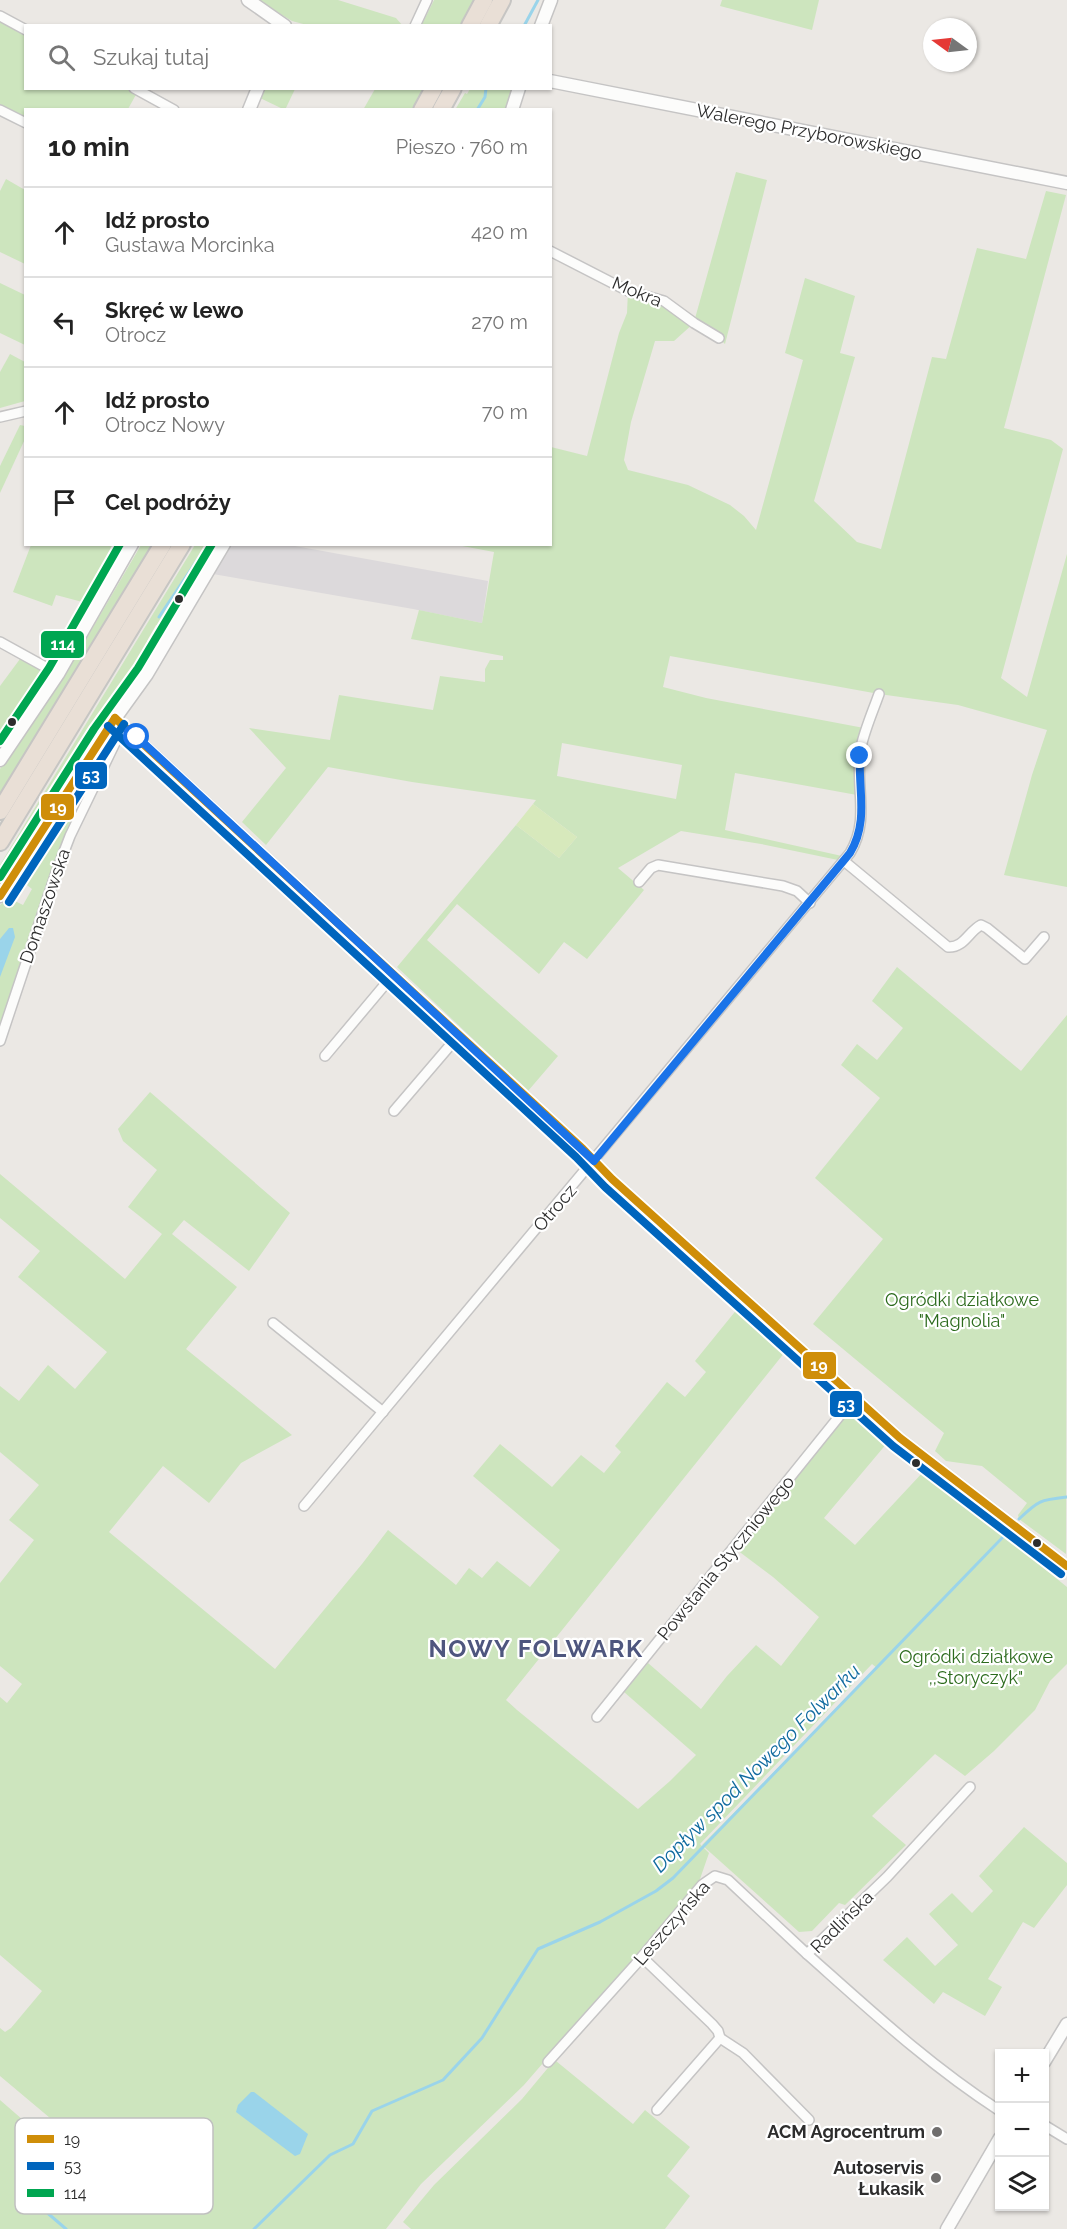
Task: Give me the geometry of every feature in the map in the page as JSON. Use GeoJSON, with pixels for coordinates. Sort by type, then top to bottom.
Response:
{"type":"FeatureCollection","features":[{"type":"Feature","properties":{"kind":"highway"},"geometry":{"type":"LineString","coordinates":[[471,24],[483,0]]}},
{"type":"Feature","properties":{"kind":"highway"},"geometry":{"type":"LineString","coordinates":[[489,24],[502,0]]}},
{"type":"Feature","properties":{"kind":"highway"},"geometry":{"type":"LineString","coordinates":[[423,108],[433,90]]}},
{"type":"Feature","properties":{"kind":"highway"},"geometry":{"type":"LineString","coordinates":[[442,108],[452,90]]}},
{"type":"Feature","properties":{"kind":"highway"},"geometry":{"type":"LineString","coordinates":[[0,842],[162,546]]}},
{"type":"Feature","properties":{"kind":"highway"},"geometry":{"type":"LineString","coordinates":[[0,812],[181,546]]}},
{"type":"Feature","properties":{"kind":"street"},"geometry":{"type":"LineString","coordinates":[[248,0],[282,24]]}},
{"type":"Feature","properties":{"kind":"street"},"geometry":{"type":"LineString","coordinates":[[416,24],[427,0]]}},
{"type":"Feature","properties":{"kind":"street"},"geometry":{"type":"LineString","coordinates":[[542,24],[551,0]]}},
{"type":"Feature","properties":{"kind":"street"},"geometry":{"type":"LineString","coordinates":[[0,16],[24,29]]}},
{"type":"Feature","properties":{"kind":"street","name":"Walerego Przyborowskiego"},"geometry":{"type":"LineString","coordinates":[[552,81],[1067,183]]}},
{"type":"Feature","properties":{"kind":"street"},"geometry":{"type":"LineString","coordinates":[[138,90],[170,108]]}},
{"type":"Feature","properties":{"kind":"street"},"geometry":{"type":"LineString","coordinates":[[250,108],[257,90]]}},
{"type":"Feature","properties":{"kind":"street"},"geometry":{"type":"LineString","coordinates":[[513,108],[518,90]]}},
{"type":"Feature","properties":{"kind":"street"},"geometry":{"type":"LineString","coordinates":[[0,110],[24,122]]}},
{"type":"Feature","properties":{"kind":"street","name":"Mokra"},"geometry":{"type":"LineString","coordinates":[[552,252],[628,291],[664,301],[719,338]]}},
{"type":"Feature","properties":{"kind":"street"},"geometry":{"type":"LineString","coordinates":[[0,417],[24,411]]}},
{"type":"Feature","properties":{"kind":"street"},"geometry":{"type":"LineString","coordinates":[[0,760],[58,674],[131,546]]}},
{"type":"Feature","properties":{"kind":"street"},"geometry":{"type":"LineString","coordinates":[[0,896],[170,637],[223,546]]}},
{"type":"Feature","properties":{"kind":"street"},"geometry":{"type":"LineString","coordinates":[[0,642],[58,674]]}},
{"type":"Feature","properties":{"kind":"street","name":"Otrocz"},"geometry":{"type":"LineString","coordinates":[[304,1506],[847,857],[861,829],[863,807],[860,791],[861,747],[879,694]]}},
{"type":"Feature","properties":{"kind":"street"},"geometry":{"type":"LineString","coordinates":[[115,718],[854,1398],[900,1438],[1067,1566]]}},
{"type":"Feature","properties":{"kind":"street","name":"Domaszowska"},"geometry":{"type":"LineString","coordinates":[[0,1041],[60,861],[116,743]]}},
{"type":"Feature","properties":{"kind":"street"},"geometry":{"type":"LineString","coordinates":[[847,857],[948,947],[955,948],[974,928],[981,925],[1025,959],[1044,937]]}},
{"type":"Feature","properties":{"kind":"street"},"geometry":{"type":"LineString","coordinates":[[639,882],[651,868],[658,865],[783,886],[797,891],[810,903]]}},
{"type":"Feature","properties":{"kind":"street"},"geometry":{"type":"LineString","coordinates":[[325,1056],[393,975]]}},
{"type":"Feature","properties":{"kind":"street"},"geometry":{"type":"LineString","coordinates":[[394,1111],[459,1035]]}},
{"type":"Feature","properties":{"kind":"street"},"geometry":{"type":"LineString","coordinates":[[273,1323],[383,1412]]}},
{"type":"Feature","properties":{"kind":"street","name":"Powstania Styczniowego"},"geometry":{"type":"LineString","coordinates":[[597,1717],[854,1398]]}},
{"type":"Feature","properties":{"kind":"street","name":"Radlińska"},"geometry":{"type":"LineString","coordinates":[[970,1787],[886,1877],[807,1954],[913,2048],[956,2082],[995,2108]]}},
{"type":"Feature","properties":{"kind":"street","name":"Leszczyńska"},"geometry":{"type":"LineString","coordinates":[[548,2062],[642,1957],[702,1885],[715,1876],[728,1881],[807,1954]]}},
{"type":"Feature","properties":{"kind":"street"},"geometry":{"type":"LineString","coordinates":[[642,1957],[712,2024],[720,2038],[743,2052],[809,2120]]}},
{"type":"Feature","properties":{"kind":"street"},"geometry":{"type":"LineString","coordinates":[[1049,2054],[1067,2024]]}},
{"type":"Feature","properties":{"kind":"street"},"geometry":{"type":"LineString","coordinates":[[657,2110],[720,2038]]}},
{"type":"Feature","properties":{"kind":"street"},"geometry":{"type":"LineString","coordinates":[[1049,2128],[1067,2139]]}},
{"type":"Feature","properties":{"kind":"street"},"geometry":{"type":"LineString","coordinates":[[947,2229],[995,2145]]}},
{"type":"Feature","properties":{"kind":"shaded area"},"geometry":{"type":"Polygon","coordinates":[[[230,546],[295,546],[488,581],[482,623],[213,574],[230,546]]]}},
{"type":"Feature","properties":{"kind":"green space"},"geometry":{"type":"Polygon","coordinates":[[[257,0],[338,0],[396,18],[401,24],[303,24],[292,21],[257,0]]]}},
{"type":"Feature","properties":{"kind":"green space"},"geometry":{"type":"Polygon","coordinates":[[[434,0],[474,0],[461,24],[422,24],[434,0]]]}},
{"type":"Feature","properties":{"kind":"green space"},"geometry":{"type":"Polygon","coordinates":[[[722,0],[819,0],[812,30],[720,6],[722,0]]]}},
{"type":"Feature","properties":{"kind":"green space"},"geometry":{"type":"Polygon","coordinates":[[[0,16],[24,29],[24,90],[138,91],[129,108],[24,108],[24,117],[0,104],[0,16]]]}},
{"type":"Feature","properties":{"kind":"green space"},"geometry":{"type":"Polygon","coordinates":[[[264,90],[295,90],[286,108],[281,108],[260,98],[264,90]]]}},
{"type":"Feature","properties":{"kind":"green space"},"geometry":{"type":"Polygon","coordinates":[[[374,90],[423,90],[413,108],[364,108],[374,90]]]}},
{"type":"Feature","properties":{"kind":"green space"},"geometry":{"type":"Polygon","coordinates":[[[469,90],[514,90],[506,108],[456,108],[465,93],[467,94],[469,90]]]}},
{"type":"Feature","properties":{"kind":"green space"},"geometry":{"type":"Polygon","coordinates":[[[736,172],[767,180],[725,344],[694,323],[674,341],[655,341],[631,422],[624,460],[628,470],[688,485],[730,505],[756,530],[803,360],[785,353],[805,278],[855,296],[840,353],[855,357],[814,501],[857,542],[881,549],[932,357],[946,359],[977,248],[1026,259],[1046,191],[1066,195],[1004,428],[1051,440],[1063,449],[1001,678],[1027,697],[1067,554],[1067,887],[1004,875],[1047,730],[958,705],[879,694],[670,656],[663,687],[706,698],[864,728],[855,753],[857,795],[735,773],[725,830],[842,856],[838,860],[681,831],[618,868],[644,890],[587,959],[564,942],[539,974],[457,904],[427,940],[558,1056],[528,1091],[397,967],[516,825],[559,858],[577,837],[533,804],[536,800],[328,767],[266,845],[242,822],[286,768],[249,728],[330,740],[339,695],[433,710],[440,676],[485,682],[485,669],[490,660],[503,660],[503,656],[411,639],[419,610],[482,623],[494,552],[462,546],[552,546],[552,447],[587,456],[619,333],[627,313],[628,291],[664,301],[694,322],[736,172]],[[562,743],[557,776],[676,799],[682,765],[562,743]]]}},
{"type":"Feature","properties":{"kind":"green space"},"geometry":{"type":"Polygon","coordinates":[[[6,179],[24,189],[24,264],[0,252],[0,191],[6,179]]]}},
{"type":"Feature","properties":{"kind":"green space"},"geometry":{"type":"Polygon","coordinates":[[[0,283],[24,295],[24,345],[0,333],[0,283]]]}},
{"type":"Feature","properties":{"kind":"green space"},"geometry":{"type":"Polygon","coordinates":[[[10,354],[24,361],[24,401],[0,408],[0,372],[10,354]]]}},
{"type":"Feature","properties":{"kind":"green space"},"geometry":{"type":"Polygon","coordinates":[[[20,425],[24,426],[24,441],[0,493],[0,466],[20,425]]]}},
{"type":"Feature","properties":{"kind":"green space"},"geometry":{"type":"Polygon","coordinates":[[[30,546],[123,546],[90,604],[56,595],[52,606],[13,592],[30,546]]]}},
{"type":"Feature","properties":{"kind":"green space"},"geometry":{"type":"Polygon","coordinates":[[[140,546],[154,546],[0,797],[0,769],[61,682],[140,546]]]}},
{"type":"Feature","properties":{"kind":"green space"},"geometry":{"type":"Polygon","coordinates":[[[194,546],[219,546],[171,628],[156,625],[147,641],[152,649],[152,658],[0,886],[0,865],[194,546]]]}},
{"type":"Feature","properties":{"kind":"green space"},"geometry":{"type":"Polygon","coordinates":[[[20,659],[45,672],[0,741],[0,686],[20,659]]]}},
{"type":"Feature","properties":{"kind":"green space"},"geometry":{"type":"Polygon","coordinates":[[[114,733],[128,735],[132,738],[112,741],[60,847],[0,1024],[0,905],[5,901],[13,900],[23,905],[32,889],[23,882],[21,873],[106,740],[114,733]]]}},
{"type":"Feature","properties":{"kind":"green space"},"geometry":{"type":"Polygon","coordinates":[[[533,804],[577,837],[559,858],[516,825],[533,804]]]}},
{"type":"Feature","properties":{"kind":"green space","name":"Ogródki działkowe \"Magnolia\""},"geometry":{"type":"Polygon","coordinates":[[[897,967],[1021,1071],[1067,1015],[1066,1554],[1019,1519],[1018,1515],[1027,1503],[982,1466],[946,1461],[935,1451],[944,1433],[813,1324],[883,1239],[815,1178],[880,1098],[841,1065],[857,1044],[877,1060],[903,1028],[872,1001],[897,967]]]}},
{"type":"Feature","properties":{"kind":"green space","name":"Ogródki działkowe ,,Storyczyk\""},"geometry":{"type":"Polygon","coordinates":[[[150,1092],[290,1213],[249,1271],[184,1220],[172,1234],[237,1287],[186,1349],[292,1435],[241,1463],[209,1503],[163,1466],[109,1532],[275,1669],[388,1530],[456,1585],[469,1568],[482,1578],[497,1561],[530,1587],[560,1550],[473,1476],[500,1444],[552,1487],[581,1455],[604,1473],[621,1452],[615,1446],[667,1382],[685,1397],[706,1372],[695,1361],[738,1308],[785,1352],[506,1700],[517,1710],[638,1809],[670,1781],[696,1755],[624,1692],[648,1663],[701,1709],[756,1645],[781,1666],[819,1617],[773,1577],[737,1550],[850,1408],[888,1442],[824,1518],[855,1545],[924,1471],[1007,1533],[988,1554],[1005,1537],[1067,1587],[1067,1664],[1050,1681],[1035,1710],[965,1776],[935,1754],[872,1816],[906,1845],[845,1905],[839,1903],[812,1931],[799,1932],[702,1845],[877,1668],[872,1664],[700,1844],[709,1853],[700,1879],[684,1900],[524,2085],[421,2184],[386,2229],[0,2229],[0,2100],[21,2118],[15,2118],[15,2214],[213,2214],[213,2118],[50,2118],[0,2076],[0,2028],[5,2032],[11,2028],[42,1991],[0,1955],[0,1697],[7,1703],[22,1684],[0,1666],[0,1583],[34,1540],[9,1520],[39,1485],[0,1452],[0,1386],[19,1401],[48,1365],[75,1389],[107,1352],[18,1277],[40,1251],[0,1218],[0,1174],[125,1279],[162,1234],[128,1207],[157,1170],[123,1141],[118,1129],[150,1092]]]}},
{"type":"Feature","properties":{"kind":"green space"},"geometry":{"type":"Polygon","coordinates":[[[1024,1827],[1067,1863],[1067,1885],[1034,1928],[1023,1922],[988,1979],[1002,1987],[985,2016],[943,1992],[934,2004],[883,1960],[907,1937],[935,1966],[958,1945],[929,1914],[952,1893],[972,1913],[993,1891],[979,1876],[1024,1827]]]}},
{"type":"Feature","properties":{"kind":"green space"},"geometry":{"type":"Polygon","coordinates":[[[556,2061],[633,2124],[645,2110],[690,2147],[667,2176],[690,2196],[665,2229],[411,2229],[403,2222],[434,2185],[522,2099],[556,2061]]]}},
{"type":"Feature","properties":{"kind":"water"},"geometry":{"type":"Polygon","coordinates":[[[9,928],[13,928],[15,937],[0,977],[0,939],[9,928]]]}},
{"type":"Feature","properties":{"kind":"water"},"geometry":{"type":"Polygon","coordinates":[[[251,2092],[308,2134],[300,2154],[295,2156],[236,2112],[238,2105],[251,2092]]]}},
{"type":"Feature","properties":{"kind":"waterway"},"geometry":{"type":"LineString","coordinates":[[525,24],[538,0]]}},
{"type":"Feature","properties":{"kind":"waterway"},"geometry":{"type":"LineString","coordinates":[[478,108],[485,97],[486,90]]}},
{"type":"Feature","properties":{"kind":"waterway"},"geometry":{"type":"LineString","coordinates":[[159,617],[207,546]]}},
{"type":"Feature","properties":{"kind":"waterway","name":"Dopływ spod Nowego Folwarku"},"geometry":{"type":"LineString","coordinates":[[1019,1519],[1040,1502],[1067,1497]]}},
{"type":"Feature","properties":{"kind":"waterway","name":"Dopływ spod Nowego Folwarku"},"geometry":{"type":"LineString","coordinates":[[254,2229],[330,2155],[353,2144],[372,2111],[443,2080],[482,2038],[538,1949],[600,1922],[656,1891],[673,1878],[1003,1537]]}},
{"type":"Feature","properties":{"kind":"waterway","name":"Dopływ spod Nowego Folwarku"},"geometry":{"type":"LineString","coordinates":[[49,2214],[66,2229]]}},
{"type":"Feature","properties":{"kind":"transit line","name":"114"},"geometry":{"type":"LineString","coordinates":[[0,741],[49,668],[119,546]]}},
{"type":"Feature","properties":{"kind":"transit line","name":"114"},"geometry":{"type":"LineString","coordinates":[[0,877],[94,729],[138,668],[211,546]]}},
{"type":"Feature","properties":{"kind":"transit line","name":"19"},"geometry":{"type":"LineString","coordinates":[[115,718],[583,1149],[612,1179],[900,1438],[1067,1566]]}},
{"type":"Feature","properties":{"kind":"transit line","name":"19"},"geometry":{"type":"LineString","coordinates":[[0,896],[115,718]]}},
{"type":"Feature","properties":{"kind":"transit line","name":"53"},"geometry":{"type":"LineString","coordinates":[[9,902],[124,724]]}},
{"type":"Feature","properties":{"kind":"transit line","name":"53"},"geometry":{"type":"LineString","coordinates":[[108,726],[576,1157],[605,1187],[893,1446],[1061,1574]]}},
{"type":"Feature","properties":{"kind":"place","name":"ACM Agrocentrum"},"geometry":{"type":"Point","coordinates":[937,2132]}},
{"type":"Feature","properties":{"kind":"place","name":"Autoservis Łukasik"},"geometry":{"type":"Point","coordinates":[936,2178]}},
{"type":"Feature","properties":{"kind":"district","name":"NOWY FOLWARK"},"geometry":{"type":"Point","coordinates":[536,1649]}},
{"type":"Feature","properties":{"kind":"route"},"geometry":{"type":"LineString","coordinates":[[137,737],[594,1161],[853,850],[861,829],[863,807],[860,791],[860,756]]}}]}
